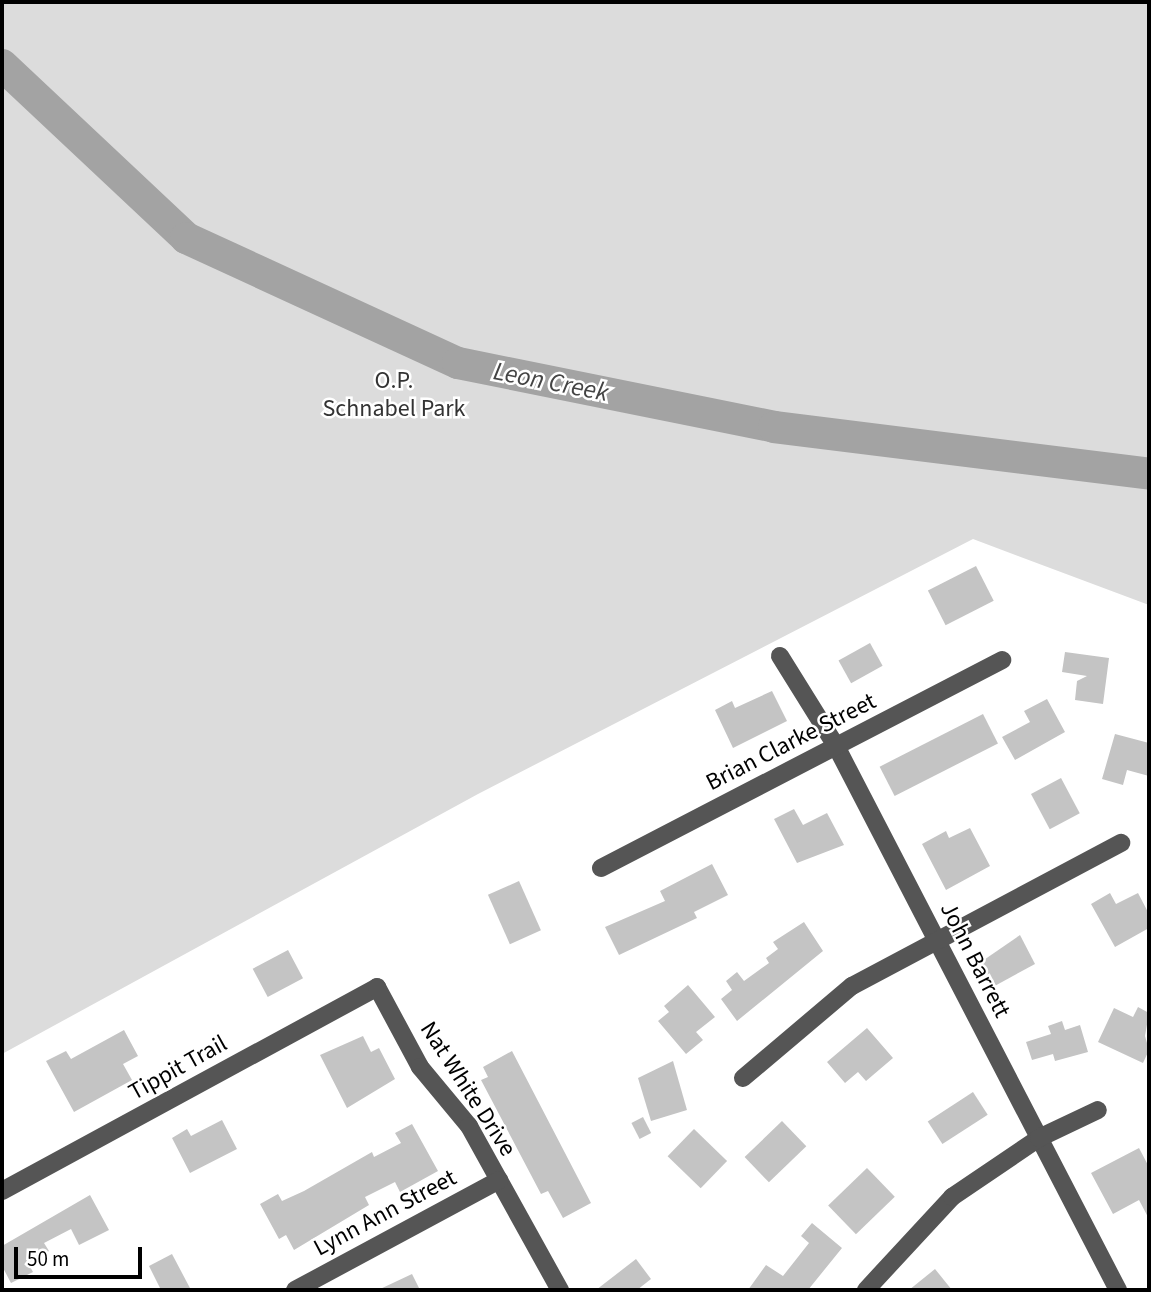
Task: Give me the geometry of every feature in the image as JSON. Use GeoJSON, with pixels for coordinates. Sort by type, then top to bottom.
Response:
{"type":"FeatureCollection","features":[{"type":"Feature","properties":{"kind":"street","name":"John Barrett"},"geometry":{"type":"LineString","coordinates":[[780,656],[836,746],[1118,1290]]}},
{"type":"Feature","properties":{"kind":"street","name":"Brian Clarke Street"},"geometry":{"type":"LineString","coordinates":[[601,868],[1002,660]]}},
{"type":"Feature","properties":{"kind":"street"},"geometry":{"type":"LineString","coordinates":[[743,1078],[852,986],[936,937],[1121,843]]}},
{"type":"Feature","properties":{"kind":"street","name":"Nat White Drive"},"geometry":{"type":"LineString","coordinates":[[377,987],[420,1067],[469,1126],[560,1290]]}},
{"type":"Feature","properties":{"kind":"street","name":"Tippit Trail"},"geometry":{"type":"LineString","coordinates":[[2,1191],[377,987]]}},
{"type":"Feature","properties":{"kind":"street"},"geometry":{"type":"LineString","coordinates":[[866,1290],[952,1197],[1039,1138],[1098,1110]]}},
{"type":"Feature","properties":{"kind":"street","name":"Lynn Ann Street"},"geometry":{"type":"LineString","coordinates":[[295,1290],[499,1180]]}},
{"type":"Feature","properties":{"kind":"green space","name":"O.P. Schnabel Park"},"geometry":{"type":"Polygon","coordinates":[[[2,2],[1149,2],[1149,605],[973,539],[478,794],[2,1054],[2,2]]]}},
{"type":"Feature","properties":{"kind":"building"},"geometry":{"type":"Polygon","coordinates":[[[976,566],[994,601],[946,625],[928,591],[976,566]]]}},
{"type":"Feature","properties":{"kind":"building"},"geometry":{"type":"Polygon","coordinates":[[[870,643],[883,666],[851,683],[839,660],[870,643]]]}},
{"type":"Feature","properties":{"kind":"building"},"geometry":{"type":"Polygon","coordinates":[[[1065,652],[1109,658],[1103,704],[1075,700],[1077,681],[1087,676],[1062,672],[1065,652]]]}},
{"type":"Feature","properties":{"kind":"building"},"geometry":{"type":"Polygon","coordinates":[[[772,691],[787,721],[733,748],[715,710],[732,701],[735,708],[772,691]]]}},
{"type":"Feature","properties":{"kind":"building"},"geometry":{"type":"Polygon","coordinates":[[[1047,699],[1065,732],[1015,760],[1002,737],[1030,722],[1024,711],[1047,699]]]}},
{"type":"Feature","properties":{"kind":"building"},"geometry":{"type":"Polygon","coordinates":[[[983,714],[998,743],[895,796],[880,767],[983,714]]]}},
{"type":"Feature","properties":{"kind":"building"},"geometry":{"type":"Polygon","coordinates":[[[1115,734],[1149,743],[1149,776],[1127,770],[1123,785],[1102,779],[1115,734]]]}},
{"type":"Feature","properties":{"kind":"building"},"geometry":{"type":"Polygon","coordinates":[[[1061,778],[1080,813],[1050,829],[1031,794],[1061,778]]]}},
{"type":"Feature","properties":{"kind":"building"},"geometry":{"type":"Polygon","coordinates":[[[794,809],[803,825],[827,813],[844,845],[797,863],[774,819],[794,809]]]}},
{"type":"Feature","properties":{"kind":"building"},"geometry":{"type":"Polygon","coordinates":[[[970,828],[990,866],[946,890],[922,844],[946,831],[949,838],[970,828]]]}},
{"type":"Feature","properties":{"kind":"building"},"geometry":{"type":"Polygon","coordinates":[[[712,864],[728,895],[694,912],[697,918],[619,955],[605,927],[665,901],[660,891],[712,864]]]}},
{"type":"Feature","properties":{"kind":"building"},"geometry":{"type":"Polygon","coordinates":[[[519,881],[541,930],[510,944],[488,895],[519,881]]]}},
{"type":"Feature","properties":{"kind":"building"},"geometry":{"type":"Polygon","coordinates":[[[1110,893],[1116,904],[1138,893],[1149,914],[1149,928],[1115,947],[1091,904],[1110,893]]]}},
{"type":"Feature","properties":{"kind":"building"},"geometry":{"type":"Polygon","coordinates":[[[804,922],[823,951],[737,1021],[721,999],[732,990],[726,981],[737,972],[744,981],[769,963],[766,958],[778,949],[773,942],[804,922]]]}},
{"type":"Feature","properties":{"kind":"building"},"geometry":{"type":"Polygon","coordinates":[[[1020,935],[1035,964],[991,988],[978,964],[1020,935]]]}},
{"type":"Feature","properties":{"kind":"building"},"geometry":{"type":"Polygon","coordinates":[[[288,950],[303,978],[268,997],[253,969],[288,950]]]}},
{"type":"Feature","properties":{"kind":"building"},"geometry":{"type":"Polygon","coordinates":[[[688,985],[715,1017],[696,1032],[703,1040],[686,1054],[658,1021],[669,1012],[664,1006],[688,985]]]}},
{"type":"Feature","properties":{"kind":"building"},"geometry":{"type":"Polygon","coordinates":[[[1138,1007],[1149,1013],[1145,1036],[1149,1050],[1143,1063],[1098,1042],[1114,1008],[1133,1017],[1138,1007]]]}},
{"type":"Feature","properties":{"kind":"building"},"geometry":{"type":"Polygon","coordinates":[[[1062,1021],[1065,1030],[1080,1025],[1088,1052],[1055,1061],[1053,1054],[1032,1060],[1026,1042],[1051,1034],[1048,1026],[1062,1021]]]}},
{"type":"Feature","properties":{"kind":"building"},"geometry":{"type":"Polygon","coordinates":[[[867,1028],[893,1058],[866,1081],[858,1072],[845,1083],[827,1062],[867,1028]]]}},
{"type":"Feature","properties":{"kind":"building"},"geometry":{"type":"Polygon","coordinates":[[[124,1030],[138,1056],[123,1064],[132,1080],[74,1112],[46,1061],[66,1051],[71,1059],[124,1030]]]}},
{"type":"Feature","properties":{"kind":"building"},"geometry":{"type":"Polygon","coordinates":[[[363,1036],[371,1052],[379,1048],[395,1079],[347,1108],[320,1055],[363,1036]]]}},
{"type":"Feature","properties":{"kind":"building"},"geometry":{"type":"Polygon","coordinates":[[[512,1051],[591,1203],[563,1218],[548,1191],[541,1194],[481,1080],[488,1077],[483,1067],[512,1051]]]}},
{"type":"Feature","properties":{"kind":"building"},"geometry":{"type":"Polygon","coordinates":[[[673,1061],[687,1110],[651,1121],[638,1078],[673,1061]]]}},
{"type":"Feature","properties":{"kind":"building"},"geometry":{"type":"Polygon","coordinates":[[[973,1092],[988,1115],[942,1144],[928,1121],[973,1092]]]}},
{"type":"Feature","properties":{"kind":"building"},"geometry":{"type":"Polygon","coordinates":[[[643,1117],[651,1133],[640,1139],[631,1123],[643,1117]]]}},
{"type":"Feature","properties":{"kind":"building"},"geometry":{"type":"Polygon","coordinates":[[[222,1120],[237,1149],[190,1173],[172,1138],[187,1129],[191,1136],[222,1120]]]}},
{"type":"Feature","properties":{"kind":"building"},"geometry":{"type":"Polygon","coordinates":[[[782,1121],[806,1146],[769,1182],[745,1157],[782,1121]]]}},
{"type":"Feature","properties":{"kind":"building"},"geometry":{"type":"Polygon","coordinates":[[[412,1124],[438,1171],[400,1192],[395,1182],[365,1197],[369,1205],[294,1250],[286,1235],[279,1239],[260,1204],[278,1194],[282,1201],[372,1152],[374,1157],[401,1143],[395,1133],[412,1124]]]}},
{"type":"Feature","properties":{"kind":"building"},"geometry":{"type":"Polygon","coordinates":[[[694,1129],[727,1161],[701,1188],[668,1156],[694,1129]]]}},
{"type":"Feature","properties":{"kind":"building"},"geometry":{"type":"Polygon","coordinates":[[[1139,1148],[1149,1167],[1149,1219],[1139,1200],[1113,1214],[1091,1173],[1139,1148]]]}},
{"type":"Feature","properties":{"kind":"building"},"geometry":{"type":"Polygon","coordinates":[[[867,1168],[895,1197],[856,1234],[828,1206],[867,1168]]]}},
{"type":"Feature","properties":{"kind":"building"},"geometry":{"type":"Polygon","coordinates":[[[90,1195],[109,1230],[79,1245],[71,1229],[44,1243],[49,1251],[28,1263],[33,1272],[11,1283],[2,1266],[2,1246],[90,1195]]]}},
{"type":"Feature","properties":{"kind":"building"},"geometry":{"type":"Polygon","coordinates":[[[812,1223],[842,1248],[808,1290],[748,1290],[766,1265],[783,1276],[809,1243],[801,1236],[812,1223]]]}},
{"type":"Feature","properties":{"kind":"building"},"geometry":{"type":"Polygon","coordinates":[[[172,1254],[191,1290],[161,1290],[149,1266],[172,1254]]]}},
{"type":"Feature","properties":{"kind":"building"},"geometry":{"type":"Polygon","coordinates":[[[636,1259],[651,1279],[637,1290],[596,1290],[636,1259]]]}},
{"type":"Feature","properties":{"kind":"building"},"geometry":{"type":"Polygon","coordinates":[[[935,1269],[952,1290],[909,1290],[935,1269]]]}},
{"type":"Feature","properties":{"kind":"building"},"geometry":{"type":"Polygon","coordinates":[[[412,1274],[420,1290],[378,1290],[412,1274]]]}},
{"type":"Feature","properties":{"kind":"waterway","name":"Leon Creek"},"geometry":{"type":"LineString","coordinates":[[2,65],[186,238],[458,363],[774,427],[1149,474]]}}]}
